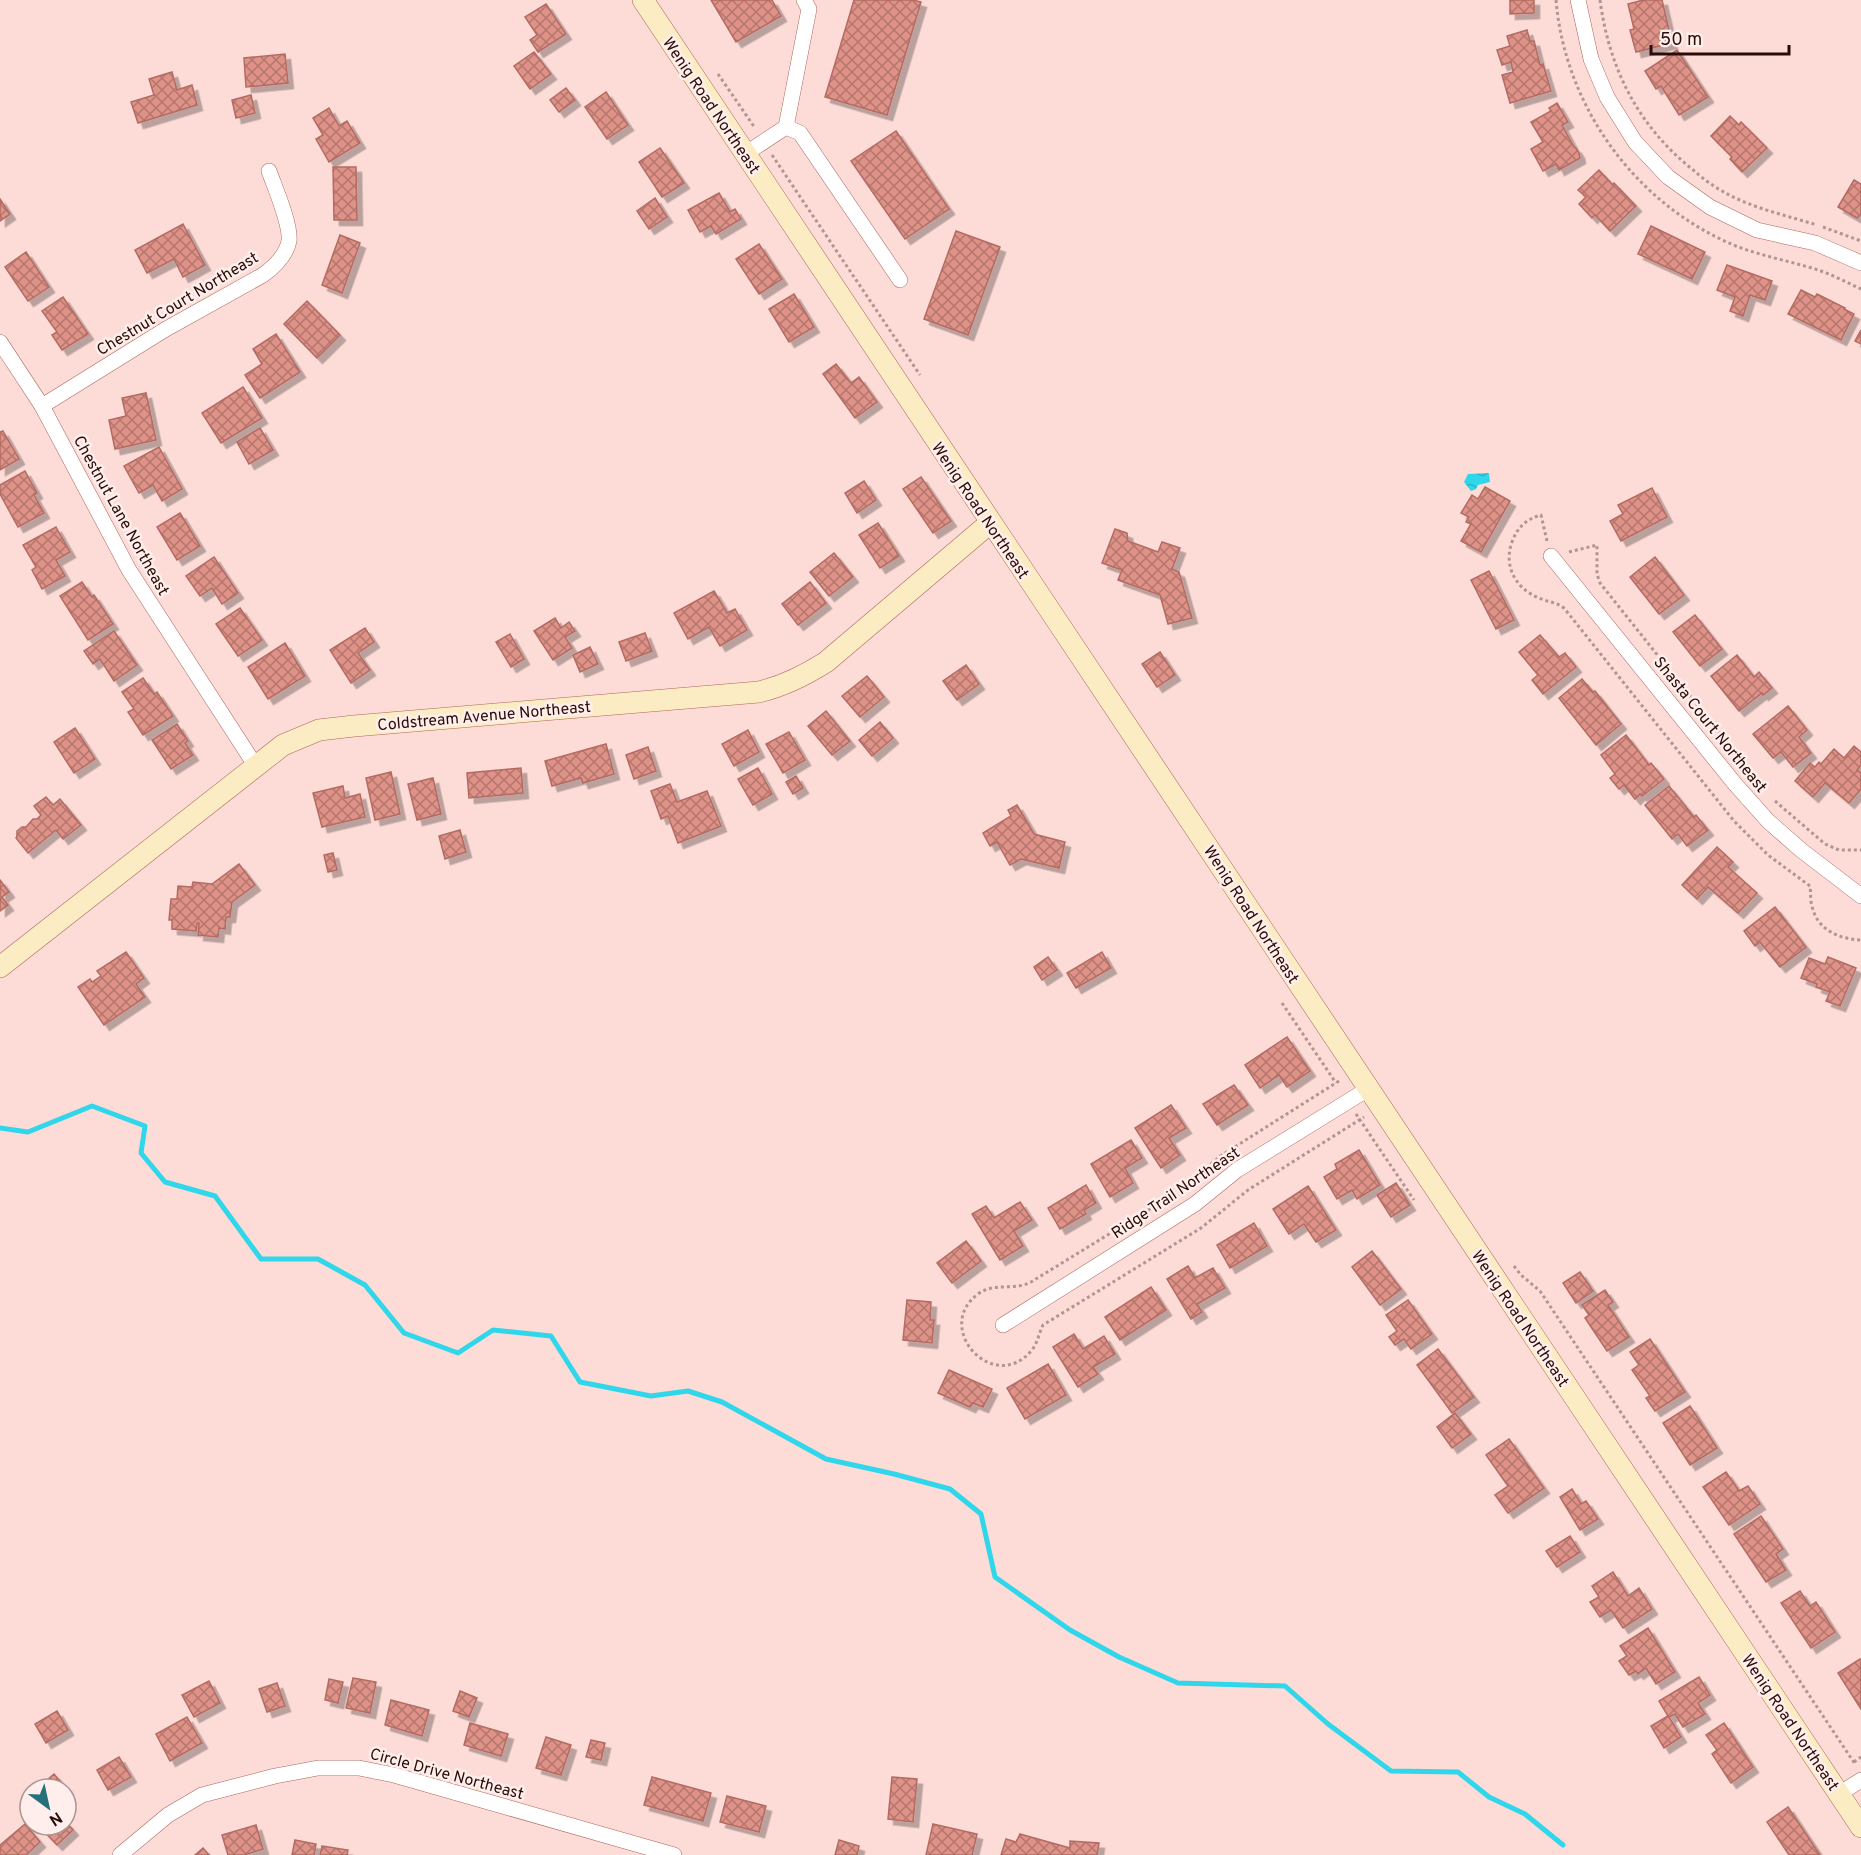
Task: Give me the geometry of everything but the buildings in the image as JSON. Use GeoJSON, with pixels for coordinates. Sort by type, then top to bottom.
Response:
{"type":"FeatureCollection","features":[{"type":"Feature","properties":{"kind":"street","name":"Wenig Road Northeast"},"geometry":{"type":"LineString","coordinates":[[643,0],[1861,1827]]}},
{"type":"Feature","properties":{"kind":"street"},"geometry":{"type":"LineString","coordinates":[[745,154],[786,127],[809,9],[804,0]]}},
{"type":"Feature","properties":{"kind":"street"},"geometry":{"type":"LineString","coordinates":[[1578,0],[1591,59],[1607,97],[1635,142],[1668,177],[1710,207],[1757,230],[1815,243],[1861,263]]}},
{"type":"Feature","properties":{"kind":"street"},"geometry":{"type":"LineString","coordinates":[[786,127],[800,133],[900,280]]}},
{"type":"Feature","properties":{"kind":"street","name":"Chestnut Court Northeast"},"geometry":{"type":"LineString","coordinates":[[42,406],[166,329],[275,266],[289,241],[287,224],[269,171]]}},
{"type":"Feature","properties":{"kind":"street","name":"Chestnut Lane Northeast"},"geometry":{"type":"LineString","coordinates":[[0,342],[42,406],[129,570],[255,765]]}},
{"type":"Feature","properties":{"kind":"street","name":"Coldstream Avenue Northeast"},"geometry":{"type":"LineString","coordinates":[[0,967],[283,745],[319,730],[759,692],[779,687],[802,677],[826,662],[990,523]]}},
{"type":"Feature","properties":{"kind":"street","name":"Shasta Court Northeast"},"geometry":{"type":"LineString","coordinates":[[1551,556],[1735,784],[1768,821],[1801,850],[1861,896]]}},
{"type":"Feature","properties":{"kind":"street","name":"Ridge Trail Northeast"},"geometry":{"type":"LineString","coordinates":[[1003,1325],[1195,1204],[1237,1170],[1368,1089]]}},
{"type":"Feature","properties":{"kind":"street","name":"Circle Drive Northeast"},"geometry":{"type":"LineString","coordinates":[[120,1855],[168,1815],[202,1795],[275,1776],[318,1768],[359,1768],[394,1775],[674,1855]]}},
{"type":"Feature","properties":{"kind":"street"},"geometry":{"type":"LineString","coordinates":[[1839,1794],[1859,1774]]}},
{"type":"Feature","properties":{"kind":"path"},"geometry":{"type":"LineString","coordinates":[[1600,0],[1605,32],[1617,68],[1635,106],[1664,145],[1705,180],[1732,196],[1757,207],[1838,231],[1861,241]]}},
{"type":"Feature","properties":{"kind":"path"},"geometry":{"type":"LineString","coordinates":[[770,152],[920,375]]}},
{"type":"Feature","properties":{"kind":"path"},"geometry":{"type":"LineString","coordinates":[[1765,791],[1600,583],[1597,574],[1597,545],[1551,556],[1540,514],[1519,528],[1508,552],[1508,560],[1514,577],[1521,586],[1540,598],[1559,604],[1570,615],[1734,821],[1768,855],[1808,883],[1812,906],[1820,923],[1832,934],[1850,940],[1861,940]]}},
{"type":"Feature","properties":{"kind":"path"},"geometry":{"type":"LineString","coordinates":[[1772,799],[1825,844],[1839,850],[1861,850]]}},
{"type":"Feature","properties":{"kind":"path"},"geometry":{"type":"LineString","coordinates":[[1282,1003],[1336,1083]]}},
{"type":"Feature","properties":{"kind":"path"},"geometry":{"type":"LineString","coordinates":[[1356,1113],[1414,1200]]}},
{"type":"Feature","properties":{"kind":"path"},"geometry":{"type":"LineString","coordinates":[[1515,1266],[1521,1275],[1540,1291],[1854,1762],[1859,1774]]}},
{"type":"Feature","properties":{"kind":"path"},"geometry":{"type":"LineString","coordinates":[[1854,1762],[1861,1757]]}},
{"type":"Feature","properties":{"kind":"water"},"geometry":{"type":"Polygon","coordinates":[[[1489,473],[1490,482],[1478,485],[1471,491],[1464,482],[1468,474],[1489,473]]]}},
{"type":"Feature","properties":{"kind":"waterway"},"geometry":{"type":"LineString","coordinates":[[0,1128],[28,1132],[92,1106],[145,1126],[141,1153],[165,1182],[215,1196],[261,1259],[318,1259],[365,1285],[404,1333],[458,1353],[493,1330],[551,1336],[580,1382],[651,1396],[688,1391],[722,1402],[826,1459],[950,1489],[981,1514],[995,1577],[1070,1630],[1119,1657],[1178,1683],[1285,1686],[1328,1724],[1391,1771],[1458,1772],[1489,1797],[1525,1814],[1563,1845]]}}]}
